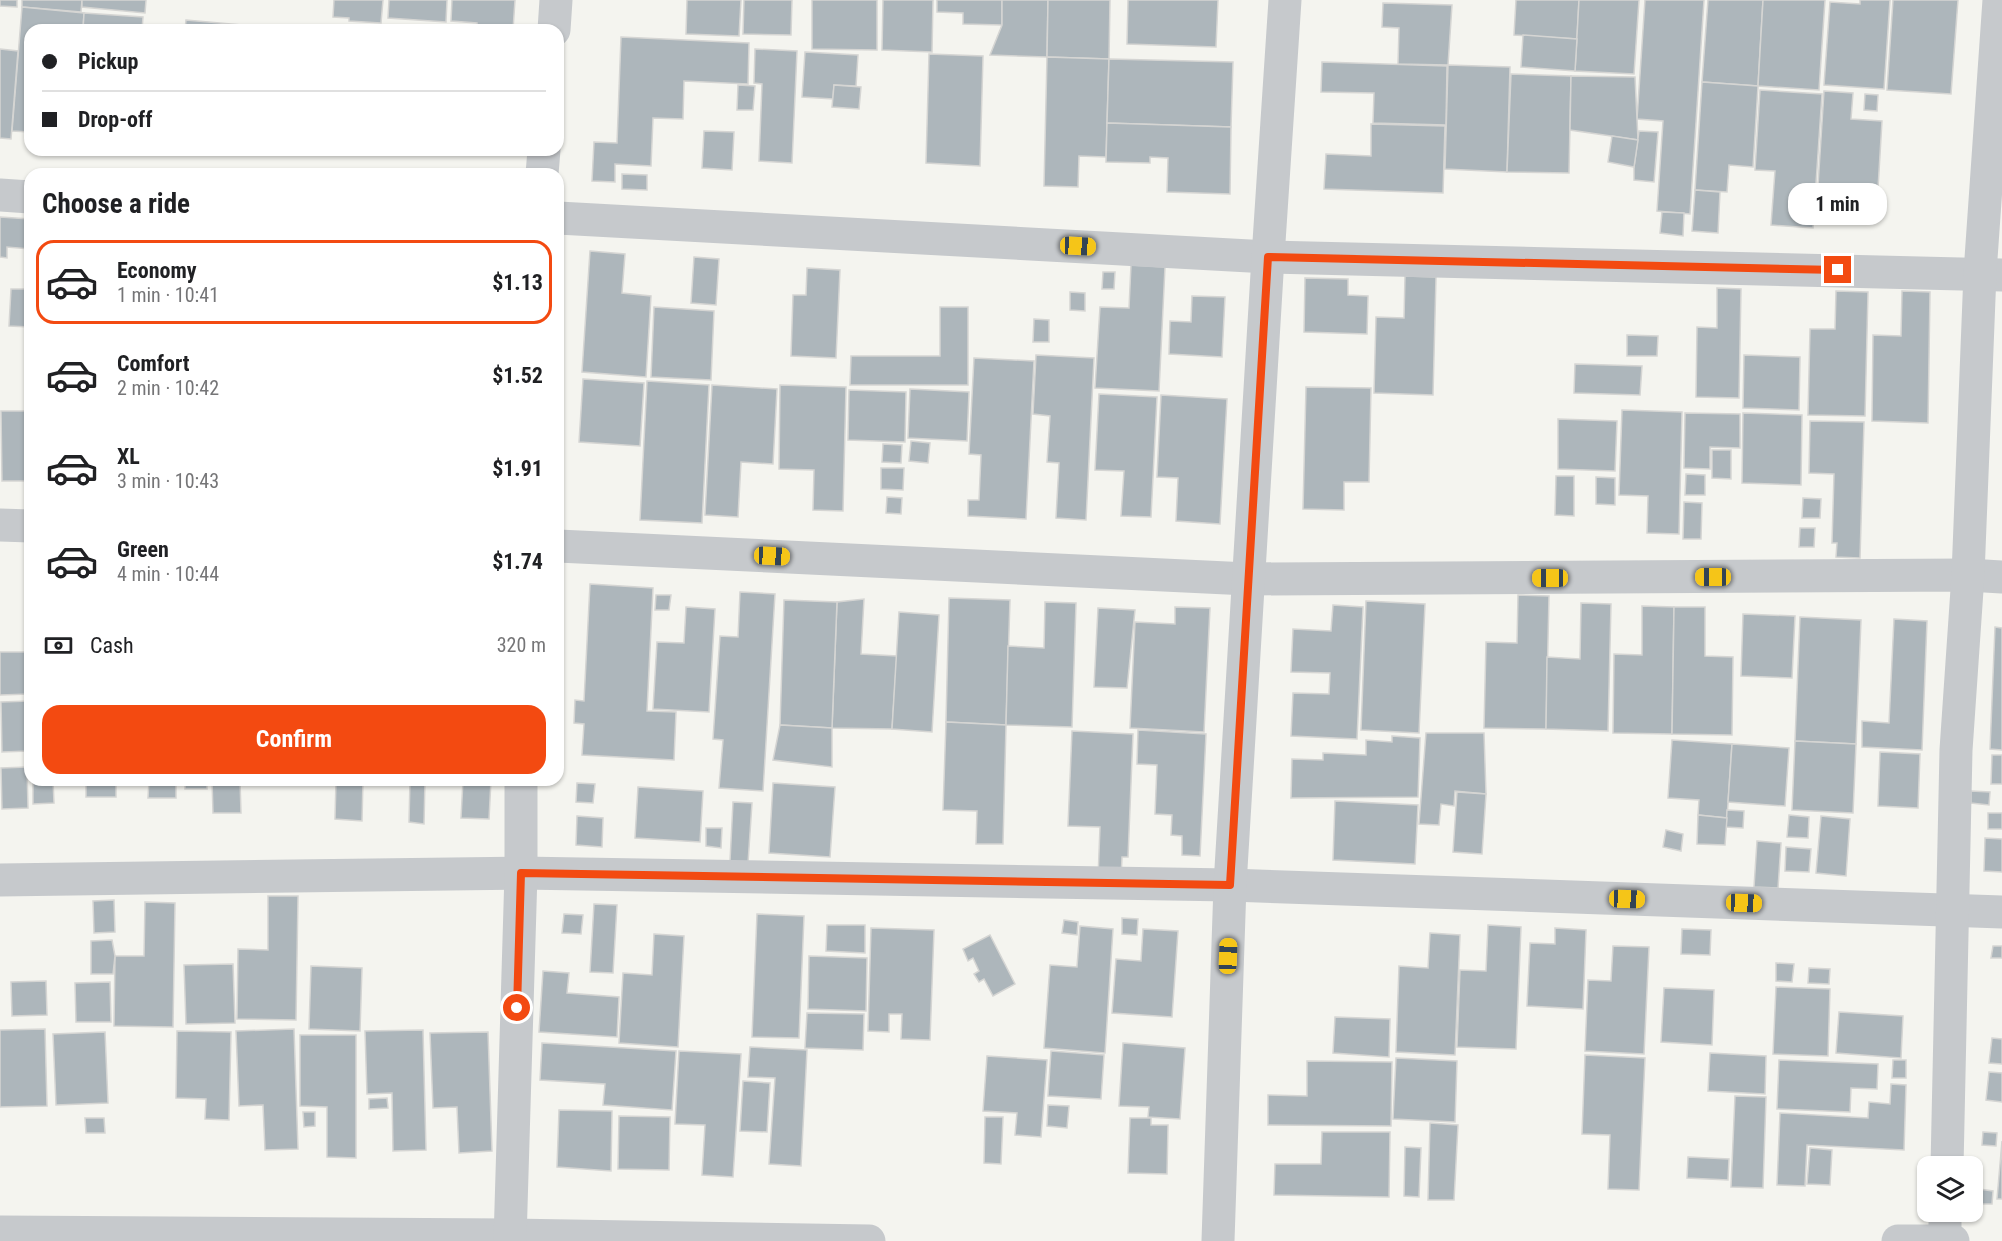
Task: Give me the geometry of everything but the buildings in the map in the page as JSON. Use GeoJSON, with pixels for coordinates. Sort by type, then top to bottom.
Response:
{"type":"FeatureCollection","features":[{"type":"Feature","properties":{"kind":"street"},"geometry":{"type":"LineString","coordinates":[[554,24],[556,0]]}},
{"type":"Feature","properties":{"kind":"street"},"geometry":{"type":"LineString","coordinates":[[1218,1241],[1230,885],[1286,0]]}},
{"type":"Feature","properties":{"kind":"street"},"geometry":{"type":"LineString","coordinates":[[1947,1156],[1956,750],[1991,274],[1999,0]]}},
{"type":"Feature","properties":{"kind":"street"},"geometry":{"type":"LineString","coordinates":[[0,195],[24,196]]}},
{"type":"Feature","properties":{"kind":"street"},"geometry":{"type":"LineString","coordinates":[[564,218],[1268,257],[1991,274]]}},
{"type":"Feature","properties":{"kind":"street"},"geometry":{"type":"LineString","coordinates":[[0,525],[24,526]]}},
{"type":"Feature","properties":{"kind":"street"},"geometry":{"type":"LineString","coordinates":[[564,546],[1248,579],[2002,577]]}},
{"type":"Feature","properties":{"kind":"street"},"geometry":{"type":"LineString","coordinates":[[511,1238],[521,873],[521,786]]}},
{"type":"Feature","properties":{"kind":"street"},"geometry":{"type":"LineString","coordinates":[[0,880],[521,873],[1230,885],[2002,912]]}},
{"type":"Feature","properties":{"kind":"street"},"geometry":{"type":"LineString","coordinates":[[1945,1241],[1946,1222]]}},
{"type":"Feature","properties":{"kind":"street"},"geometry":{"type":"LineString","coordinates":[[0,1232],[869,1241]]}},
{"type":"Feature","properties":{"kind":"street"},"geometry":{"type":"LineString","coordinates":[[1898,1241],[1953,1241]]}},
{"type":"Feature","properties":{"kind":"route"},"geometry":{"type":"LineString","coordinates":[[517,1008],[521,873],[1230,885],[1268,257],[1838,270]]}}]}
